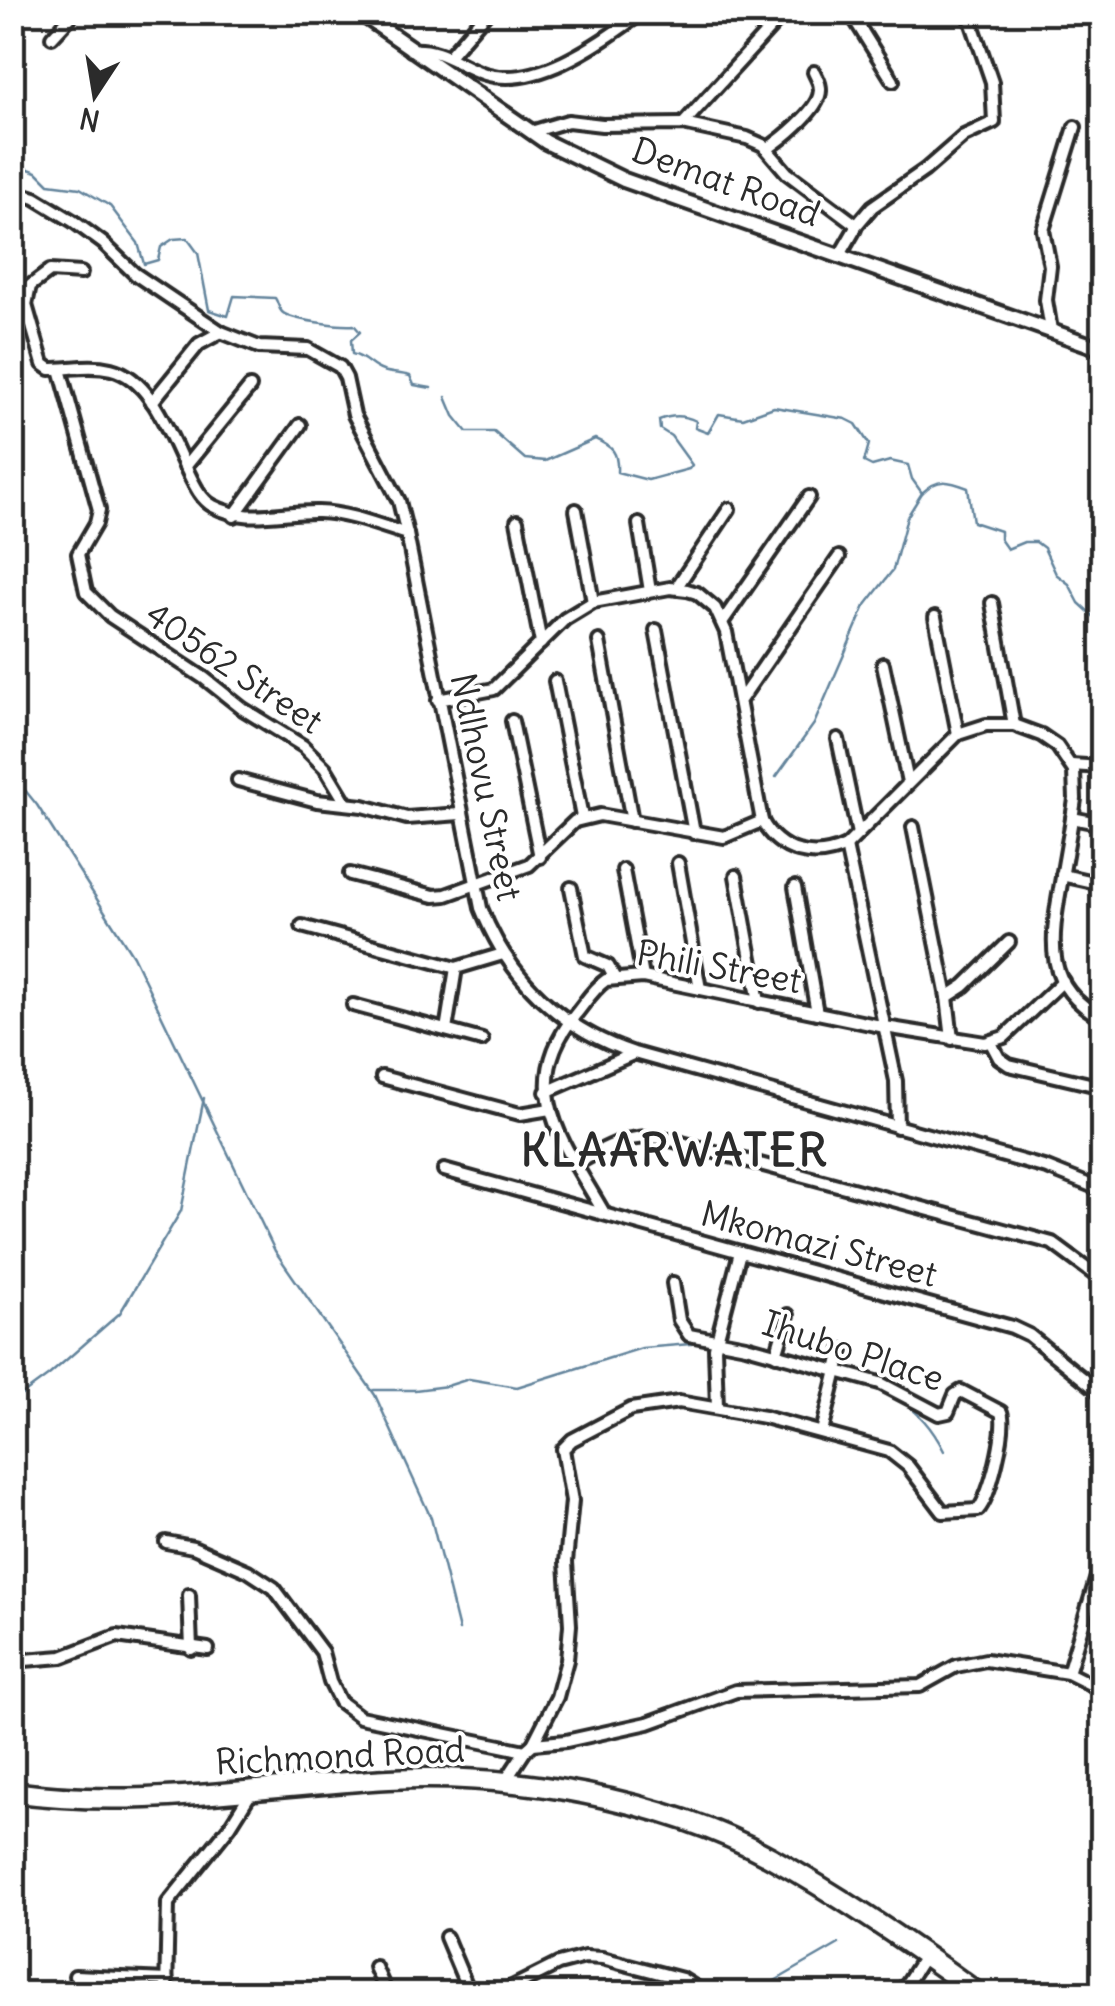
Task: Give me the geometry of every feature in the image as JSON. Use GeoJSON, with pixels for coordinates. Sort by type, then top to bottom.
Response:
{"type":"FeatureCollection","features":[{"type":"Feature","properties":{"kind":"highway","name":"Richmond Road"},"geometry":{"type":"LineString","coordinates":[[12,1792],[87,1800],[446,1778],[504,1782],[588,1796],[656,1812],[715,1832],[770,1857],[926,1955],[979,1994]]}},
{"type":"Feature","properties":{"kind":"street"},"geometry":{"type":"LineString","coordinates":[[52,37],[74,12]]}},
{"type":"Feature","properties":{"kind":"street","name":"Demat Road"},"geometry":{"type":"LineString","coordinates":[[359,12],[531,132],[624,180],[1099,346]]}},
{"type":"Feature","properties":{"kind":"street"},"geometry":{"type":"LineString","coordinates":[[449,56],[487,12]]}},
{"type":"Feature","properties":{"kind":"street"},"geometry":{"type":"LineString","coordinates":[[410,50],[432,50],[494,76],[541,71],[600,41],[643,12]]}},
{"type":"Feature","properties":{"kind":"street"},"geometry":{"type":"LineString","coordinates":[[683,124],[785,12]]}},
{"type":"Feature","properties":{"kind":"street"},"geometry":{"type":"LineString","coordinates":[[850,12],[893,81]]}},
{"type":"Feature","properties":{"kind":"street"},"geometry":{"type":"LineString","coordinates":[[840,255],[855,226],[872,206],[933,164],[964,136],[994,122],[992,82],[968,12]]}},
{"type":"Feature","properties":{"kind":"street"},"geometry":{"type":"LineString","coordinates":[[767,150],[785,137],[816,103],[820,90],[814,72]]}},
{"type":"Feature","properties":{"kind":"street"},"geometry":{"type":"LineString","coordinates":[[531,132],[568,121],[602,125],[683,124],[748,138],[855,226]]}},
{"type":"Feature","properties":{"kind":"street"},"geometry":{"type":"LineString","coordinates":[[1051,330],[1046,300],[1050,266],[1043,230],[1074,127]]}},
{"type":"Feature","properties":{"kind":"street","name":"Ndlhovu Street"},"geometry":{"type":"LineString","coordinates":[[12,191],[34,198],[73,221],[135,274],[221,332],[259,347],[308,349],[340,367],[354,415],[399,501],[408,534],[474,884],[486,921],[503,954],[528,986],[569,1023],[634,1054],[1076,1177],[1102,1190]]}},
{"type":"Feature","properties":{"kind":"street"},"geometry":{"type":"LineString","coordinates":[[81,273],[50,271],[34,280],[27,293],[26,305],[43,364],[50,369],[80,366],[112,370],[131,378],[152,402],[204,500],[234,516],[317,512],[358,518],[408,534]]}},
{"type":"Feature","properties":{"kind":"street"},"geometry":{"type":"LineString","coordinates":[[152,402],[198,344],[221,332]]}},
{"type":"Feature","properties":{"kind":"street","name":"40562 Street"},"geometry":{"type":"LineString","coordinates":[[60,369],[98,510],[96,523],[78,554],[83,584],[91,598],[124,626],[303,746],[325,768],[346,803]]}},
{"type":"Feature","properties":{"kind":"street"},"geometry":{"type":"LineString","coordinates":[[186,467],[250,387]]}},
{"type":"Feature","properties":{"kind":"street"},"geometry":{"type":"LineString","coordinates":[[234,516],[300,425]]}},
{"type":"Feature","properties":{"kind":"street"},"geometry":{"type":"LineString","coordinates":[[723,622],[809,497]]}},
{"type":"Feature","properties":{"kind":"street"},"geometry":{"type":"LineString","coordinates":[[576,510],[593,602]]}},
{"type":"Feature","properties":{"kind":"street"},"geometry":{"type":"LineString","coordinates":[[676,588],[728,510]]}},
{"type":"Feature","properties":{"kind":"street"},"geometry":{"type":"LineString","coordinates":[[517,521],[541,643]]}},
{"type":"Feature","properties":{"kind":"street"},"geometry":{"type":"LineString","coordinates":[[639,524],[650,591]]}},
{"type":"Feature","properties":{"kind":"street"},"geometry":{"type":"LineString","coordinates":[[741,699],[839,557]]}},
{"type":"Feature","properties":{"kind":"street"},"geometry":{"type":"LineString","coordinates":[[438,700],[494,689],[565,619],[593,602],[676,588],[697,593],[715,608],[723,622],[762,821],[768,832],[794,850],[821,854],[846,846],[958,734],[986,725],[1014,725],[1041,735],[1057,746],[1071,765],[1075,780],[1052,936],[1055,964],[1082,1006],[1102,1018]]}},
{"type":"Feature","properties":{"kind":"street"},"geometry":{"type":"LineString","coordinates":[[992,603],[1014,725]]}},
{"type":"Feature","properties":{"kind":"street"},"geometry":{"type":"LineString","coordinates":[[935,616],[958,734]]}},
{"type":"Feature","properties":{"kind":"street"},"geometry":{"type":"LineString","coordinates":[[656,630],[694,833]]}},
{"type":"Feature","properties":{"kind":"street"},"geometry":{"type":"LineString","coordinates":[[599,641],[632,820]]}},
{"type":"Feature","properties":{"kind":"street"},"geometry":{"type":"LineString","coordinates":[[883,664],[908,782]]}},
{"type":"Feature","properties":{"kind":"street"},"geometry":{"type":"LineString","coordinates":[[556,681],[582,817]]}},
{"type":"Feature","properties":{"kind":"street"},"geometry":{"type":"LineString","coordinates":[[512,721],[540,856]]}},
{"type":"Feature","properties":{"kind":"street"},"geometry":{"type":"LineString","coordinates":[[838,739],[858,834]]}},
{"type":"Feature","properties":{"kind":"street"},"geometry":{"type":"LineString","coordinates":[[1071,765],[1102,767]]}},
{"type":"Feature","properties":{"kind":"street"},"geometry":{"type":"LineString","coordinates":[[238,780],[407,818],[460,814]]}},
{"type":"Feature","properties":{"kind":"street"},"geometry":{"type":"LineString","coordinates":[[350,874],[434,896],[516,871],[540,856],[582,817],[600,815],[730,837],[762,821]]}},
{"type":"Feature","properties":{"kind":"street"},"geometry":{"type":"LineString","coordinates":[[1072,818],[1102,824]]}},
{"type":"Feature","properties":{"kind":"street"},"geometry":{"type":"LineString","coordinates":[[913,827],[952,1038]]}},
{"type":"Feature","properties":{"kind":"street"},"geometry":{"type":"LineString","coordinates":[[846,846],[896,1081],[896,1127]]}},
{"type":"Feature","properties":{"kind":"street"},"geometry":{"type":"LineString","coordinates":[[678,864],[700,989]]}},
{"type":"Feature","properties":{"kind":"street"},"geometry":{"type":"LineString","coordinates":[[623,870],[643,977]]}},
{"type":"Feature","properties":{"kind":"street"},"geometry":{"type":"LineString","coordinates":[[1062,875],[1102,884]]}},
{"type":"Feature","properties":{"kind":"street"},"geometry":{"type":"LineString","coordinates":[[736,876],[759,1002]]}},
{"type":"Feature","properties":{"kind":"street"},"geometry":{"type":"LineString","coordinates":[[796,887],[817,1012]]}},
{"type":"Feature","properties":{"kind":"street"},"geometry":{"type":"LineString","coordinates":[[571,888],[585,956],[608,966],[614,977]]}},
{"type":"Feature","properties":{"kind":"street"},"geometry":{"type":"LineString","coordinates":[[302,926],[456,968],[503,954]]}},
{"type":"Feature","properties":{"kind":"street"},"geometry":{"type":"LineString","coordinates":[[947,997],[964,986],[1009,942]]}},
{"type":"Feature","properties":{"kind":"street"},"geometry":{"type":"LineString","coordinates":[[446,1030],[456,968]]}},
{"type":"Feature","properties":{"kind":"street","name":"Phili Street"},"geometry":{"type":"LineString","coordinates":[[604,1213],[576,1164],[546,1092],[547,1070],[561,1035],[600,984],[614,977],[643,977],[885,1027],[991,1043]]}},
{"type":"Feature","properties":{"kind":"street"},"geometry":{"type":"LineString","coordinates":[[1063,981],[1004,1037],[991,1043],[999,1058],[1009,1065],[1102,1086]]}},
{"type":"Feature","properties":{"kind":"street"},"geometry":{"type":"LineString","coordinates":[[353,1005],[482,1040]]}},
{"type":"Feature","properties":{"kind":"street"},"geometry":{"type":"LineString","coordinates":[[546,1092],[634,1054]]}},
{"type":"Feature","properties":{"kind":"street"},"geometry":{"type":"LineString","coordinates":[[382,1077],[520,1114],[550,1109]]}},
{"type":"Feature","properties":{"kind":"street"},"geometry":{"type":"LineString","coordinates":[[576,1164],[622,1139],[667,1139],[1052,1243],[1102,1280]]}},
{"type":"Feature","properties":{"kind":"street","name":"Mkomazi Street"},"geometry":{"type":"LineString","coordinates":[[444,1170],[1012,1326],[1030,1335],[1102,1394]]}},
{"type":"Feature","properties":{"kind":"street"},"geometry":{"type":"LineString","coordinates":[[717,1407],[714,1370],[718,1338],[740,1252]]}},
{"type":"Feature","properties":{"kind":"street","name":"Ihubo Place"},"geometry":{"type":"LineString","coordinates":[[674,1283],[684,1331],[693,1336],[718,1338],[880,1382],[940,1414],[948,1412],[961,1391],[1001,1412],[1004,1426],[982,1506],[970,1512],[942,1512],[898,1456],[822,1432]]}},
{"type":"Feature","properties":{"kind":"street"},"geometry":{"type":"LineString","coordinates":[[776,1355],[788,1315]]}},
{"type":"Feature","properties":{"kind":"street"},"geometry":{"type":"LineString","coordinates":[[504,1782],[529,1748],[557,1697],[568,1660],[566,1562],[572,1501],[563,1449],[590,1430],[646,1404],[679,1402],[717,1407],[822,1432],[842,1350]]}},
{"type":"Feature","properties":{"kind":"street"},"geometry":{"type":"LineString","coordinates":[[14,1495],[17,1598]]}},
{"type":"Feature","properties":{"kind":"street"},"geometry":{"type":"LineString","coordinates":[[166,1542],[207,1553],[248,1571],[274,1588],[322,1652],[334,1693],[360,1717],[529,1748],[648,1723],[736,1690],[920,1686],[956,1666],[986,1660],[1068,1672],[1102,1690]]}},
{"type":"Feature","properties":{"kind":"street"},"geometry":{"type":"LineString","coordinates":[[1068,1672],[1102,1560]]}},
{"type":"Feature","properties":{"kind":"street"},"geometry":{"type":"LineString","coordinates":[[189,1595],[191,1648]]}},
{"type":"Feature","properties":{"kind":"street"},"geometry":{"type":"LineString","coordinates":[[12,1662],[62,1656],[117,1636],[208,1650]]}},
{"type":"Feature","properties":{"kind":"street"},"geometry":{"type":"LineString","coordinates":[[166,1994],[168,1903],[230,1826],[252,1791]]}},
{"type":"Feature","properties":{"kind":"street"},"geometry":{"type":"LineString","coordinates":[[446,1938],[470,1994]]}},
{"type":"Feature","properties":{"kind":"street"},"geometry":{"type":"LineString","coordinates":[[900,1994],[926,1955]]}},
{"type":"Feature","properties":{"kind":"street"},"geometry":{"type":"LineString","coordinates":[[499,1993],[558,1964],[585,1957],[682,1979],[706,1994]]}},
{"type":"Feature","properties":{"kind":"street"},"geometry":{"type":"LineString","coordinates":[[375,1967],[387,1994]]}},
{"type":"Feature","properties":{"kind":"street"},"geometry":{"type":"LineString","coordinates":[[75,1976],[167,1980]]}},
{"type":"Feature","properties":{"kind":"waterway"},"geometry":{"type":"LineString","coordinates":[[12,163],[37,172],[49,184],[80,188],[110,206],[138,243],[144,264],[158,260],[161,247],[173,239],[187,238],[198,253],[209,310],[228,316],[234,296],[275,298],[282,312],[295,318],[354,325],[360,332],[351,340],[352,354],[383,371],[410,376],[414,385],[431,388]]}},
{"type":"Feature","properties":{"kind":"waterway"},"geometry":{"type":"LineString","coordinates":[[446,397],[467,432],[494,432],[525,459],[545,461],[595,439],[613,451],[617,472],[648,480],[692,465],[671,436],[660,429],[659,420],[664,418],[691,419],[696,421],[695,428],[708,433],[719,414],[743,418],[774,407],[846,419],[856,424],[869,444],[864,462],[872,466],[890,461],[908,465],[922,493],[933,484],[944,482],[968,488],[973,522],[1000,531],[1007,549],[1024,542],[1036,542],[1044,548],[1056,574],[1102,624]]}},
{"type":"Feature","properties":{"kind":"waterway"},"geometry":{"type":"LineString","coordinates":[[776,777],[814,724],[865,606],[893,570],[907,517],[922,493]]}},
{"type":"Feature","properties":{"kind":"waterway"},"geometry":{"type":"LineString","coordinates":[[12,774],[37,805],[133,956],[275,1251],[375,1395],[431,1518],[459,1630]]}},
{"type":"Feature","properties":{"kind":"waterway"},"geometry":{"type":"LineString","coordinates":[[12,1402],[120,1313],[181,1211],[204,1098]]}},
{"type":"Feature","properties":{"kind":"waterway"},"geometry":{"type":"LineString","coordinates":[[374,1390],[415,1390],[469,1379],[517,1387],[642,1348],[703,1343]]}},
{"type":"Feature","properties":{"kind":"waterway"},"geometry":{"type":"LineString","coordinates":[[725,1347],[833,1375]]}},
{"type":"Feature","properties":{"kind":"waterway"},"geometry":{"type":"LineString","coordinates":[[840,1377],[890,1394]]}},
{"type":"Feature","properties":{"kind":"waterway"},"geometry":{"type":"LineString","coordinates":[[897,1397],[924,1421],[944,1451]]}},
{"type":"Feature","properties":{"kind":"waterway"},"geometry":{"type":"LineString","coordinates":[[752,1994],[839,1944]]}},
{"type":"Feature","properties":{"kind":"district","name":"KLAARWATER"},"geometry":{"type":"Point","coordinates":[675,1150]}}]}
